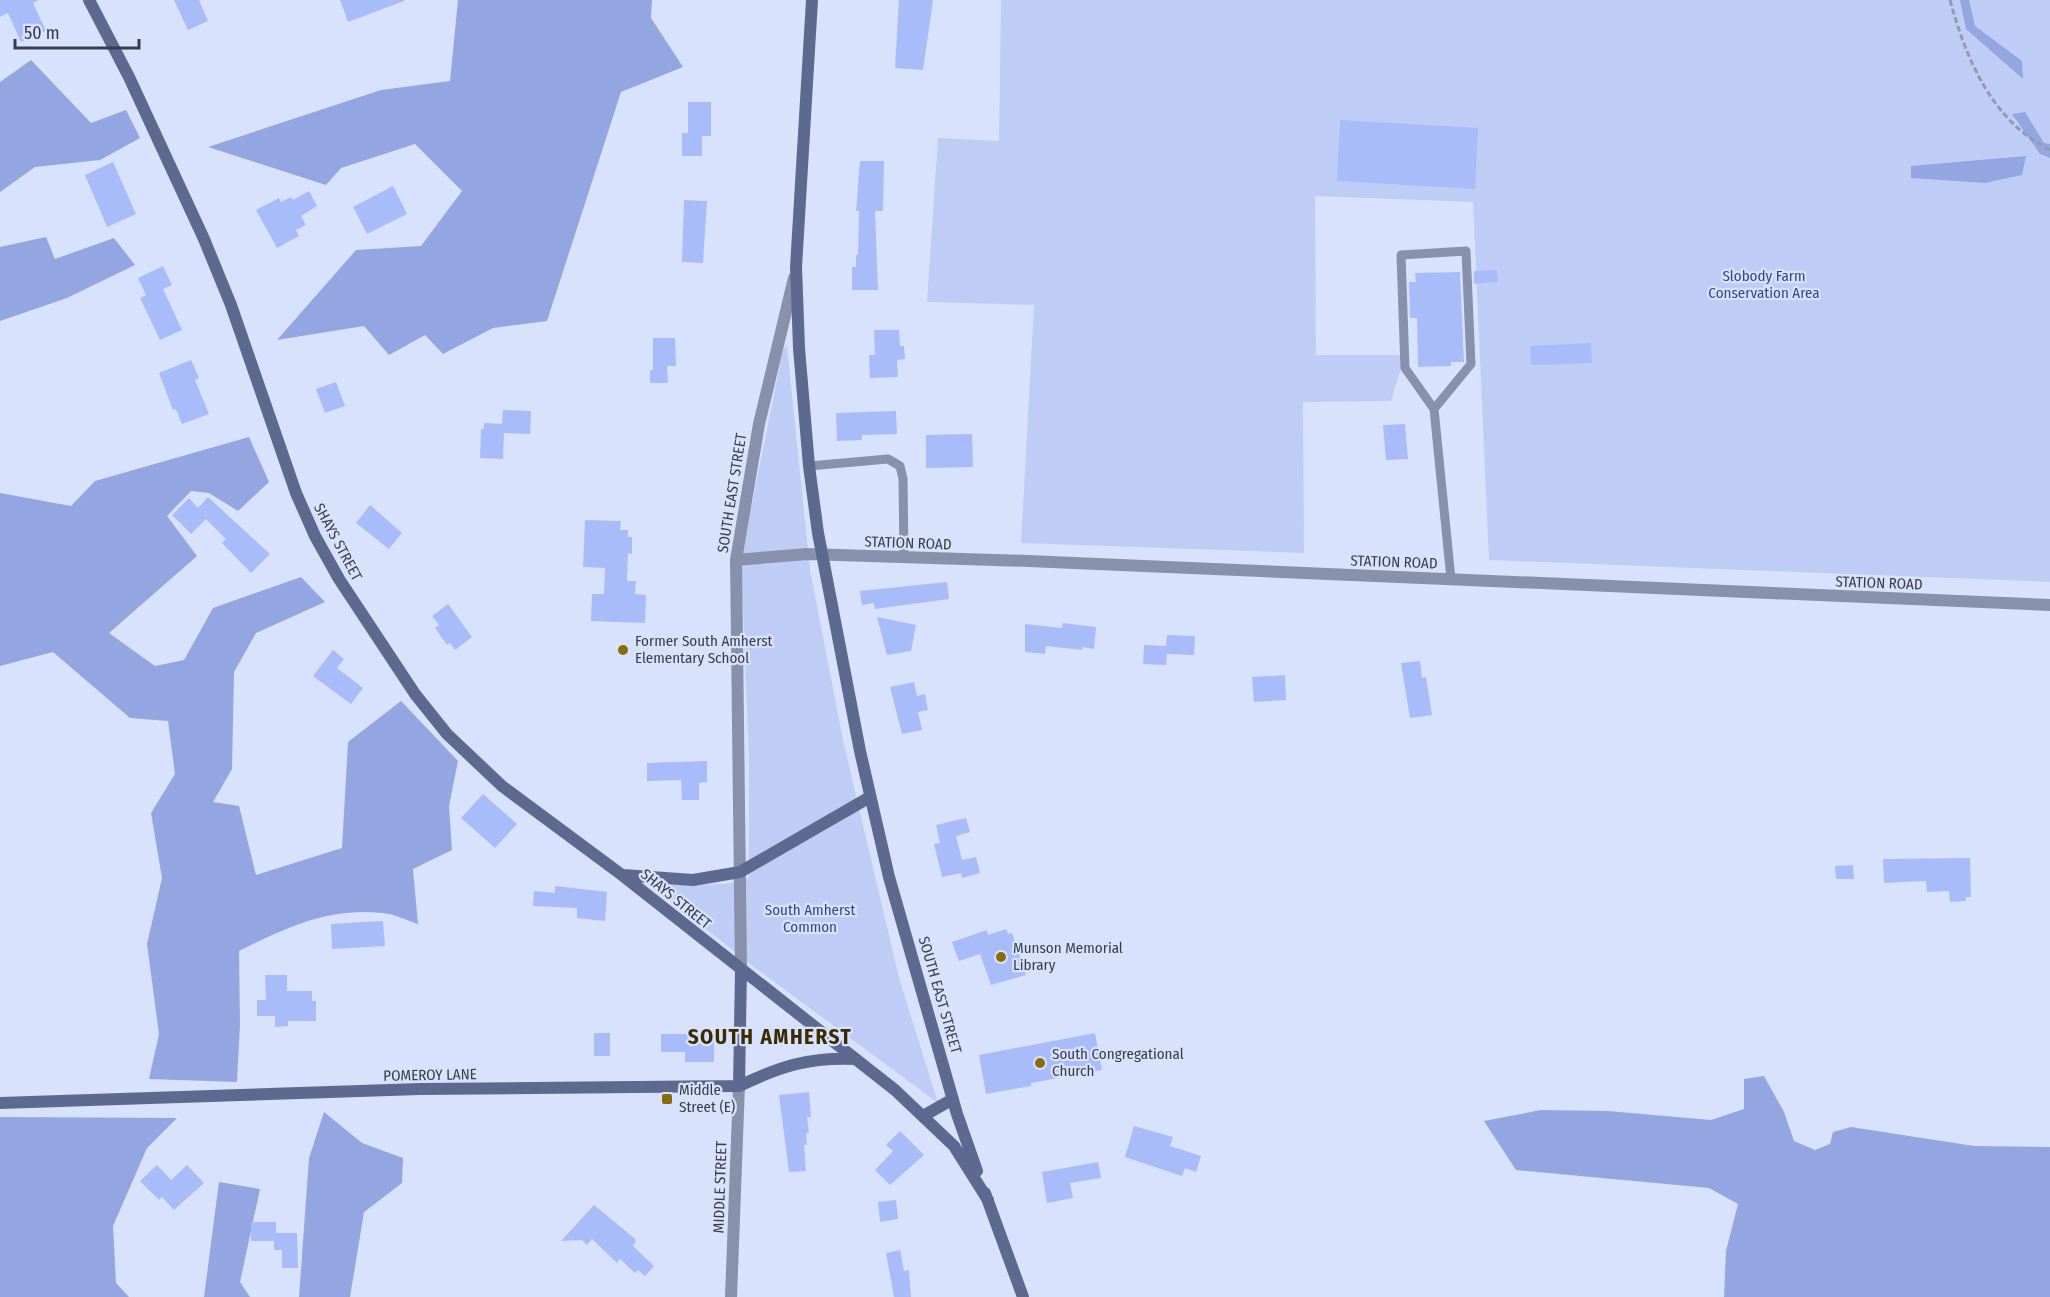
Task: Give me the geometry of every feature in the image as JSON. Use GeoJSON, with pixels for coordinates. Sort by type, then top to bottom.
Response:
{"type":"FeatureCollection","features":[{"type":"Feature","properties":{"kind":"main road","name":"SHAYS STREET"},"geometry":{"type":"LineString","coordinates":[[89,0],[129,77],[204,239],[231,305],[296,493],[339,579],[415,694],[466,754],[510,792],[622,875],[741,970]]}},
{"type":"Feature","properties":{"kind":"main road","name":"SOUTH EAST STREET"},"geometry":{"type":"LineString","coordinates":[[812,0],[796,267],[799,348],[809,466],[829,600],[870,797],[890,877],[953,1099],[1023,1297]]}},
{"type":"Feature","properties":{"kind":"main road"},"geometry":{"type":"LineString","coordinates":[[622,875],[693,880],[740,872],[870,797]]}},
{"type":"Feature","properties":{"kind":"main road","name":"SOUTH EAST STREET"},"geometry":{"type":"LineString","coordinates":[[741,970],[895,1090],[923,1116],[954,1146],[988,1200]]}},
{"type":"Feature","properties":{"kind":"main road","name":"MIDDLE STREET"},"geometry":{"type":"LineString","coordinates":[[739,1086],[741,970]]}},
{"type":"Feature","properties":{"kind":"main road","name":"POMEROY LANE"},"geometry":{"type":"LineString","coordinates":[[0,1103],[420,1089],[739,1086],[777,1068],[804,1061],[856,1059]]}},
{"type":"Feature","properties":{"kind":"main road"},"geometry":{"type":"LineString","coordinates":[[923,1116],[953,1099]]}},
{"type":"Feature","properties":{"kind":"street","name":"SOUTH EAST STREET"},"geometry":{"type":"LineString","coordinates":[[741,970],[736,560],[759,424],[796,267]]}},
{"type":"Feature","properties":{"kind":"street","name":"STATION ROAD"},"geometry":{"type":"LineString","coordinates":[[736,560],[781,555],[822,555],[2050,605]]}},
{"type":"Feature","properties":{"kind":"street","name":"MIDDLE STREET"},"geometry":{"type":"LineString","coordinates":[[731,1297],[739,1086]]}},
{"type":"Feature","properties":{"kind":"lane"},"geometry":{"type":"LineString","coordinates":[[1434,409],[1471,364],[1466,251],[1401,255],[1405,368],[1434,409],[1451,579]]}},
{"type":"Feature","properties":{"kind":"lane"},"geometry":{"type":"LineString","coordinates":[[809,466],[888,459],[900,466],[903,479],[904,558]]}},
{"type":"Feature","properties":{"kind":"path"},"geometry":{"type":"LineString","coordinates":[[1950,0],[1972,64],[1994,104],[2019,129],[2050,150]]}},
{"type":"Feature","properties":{"kind":"green space","name":"Slobody Farm Conservation Area"},"geometry":{"type":"Polygon","coordinates":[[[1001,0],[2050,0],[2050,582],[1489,560],[1473,202],[1315,196],[1316,355],[1405,355],[1391,401],[1303,402],[1304,553],[1021,543],[1034,305],[927,302],[938,138],[999,141],[1001,0]]]}},
{"type":"Feature","properties":{"kind":"green space","name":"South Amherst Common"},"geometry":{"type":"Polygon","coordinates":[[[787,346],[810,570],[843,740],[899,978],[938,1103],[750,964],[651,885],[725,884],[749,878],[749,759],[741,558],[783,350],[787,346]]]}},
{"type":"Feature","properties":{"kind":"shaded area"},"geometry":{"type":"Polygon","coordinates":[[[458,0],[652,0],[651,18],[683,67],[621,92],[547,321],[493,328],[443,354],[425,335],[389,355],[364,326],[277,340],[356,250],[421,246],[462,191],[415,144],[341,168],[326,185],[208,147],[381,90],[450,81],[458,0]]]}},
{"type":"Feature","properties":{"kind":"shaded area"},"geometry":{"type":"Polygon","coordinates":[[[1960,0],[1969,0],[1975,26],[2022,61],[2023,79],[1966,29],[1960,0]]]}},
{"type":"Feature","properties":{"kind":"shaded area"},"geometry":{"type":"Polygon","coordinates":[[[31,60],[91,123],[126,110],[140,138],[100,160],[35,167],[0,192],[0,82],[31,60]]]}},
{"type":"Feature","properties":{"kind":"shaded area"},"geometry":{"type":"Polygon","coordinates":[[[2025,112],[2044,143],[2050,144],[2050,158],[2040,154],[2012,114],[2025,112]]]}},
{"type":"Feature","properties":{"kind":"shaded area"},"geometry":{"type":"Polygon","coordinates":[[[2026,156],[2022,175],[1985,183],[1911,178],[1911,166],[2026,156]]]}},
{"type":"Feature","properties":{"kind":"shaded area"},"geometry":{"type":"Polygon","coordinates":[[[46,237],[55,259],[114,238],[135,265],[67,298],[0,321],[0,247],[46,237]]]}},
{"type":"Feature","properties":{"kind":"shaded area"},"geometry":{"type":"Polygon","coordinates":[[[249,437],[269,482],[238,511],[209,493],[191,491],[167,516],[197,556],[109,633],[155,666],[184,660],[213,608],[301,577],[325,602],[256,633],[234,672],[232,769],[213,802],[239,806],[256,875],[342,848],[348,742],[401,701],[458,761],[449,806],[452,850],[413,869],[418,924],[386,914],[344,913],[290,927],[239,951],[240,1024],[237,1082],[149,1079],[159,1034],[147,944],[162,878],[151,813],[175,774],[168,721],[130,718],[53,652],[0,666],[0,493],[71,506],[95,481],[249,437]]]}},
{"type":"Feature","properties":{"kind":"shaded area"},"geometry":{"type":"Polygon","coordinates":[[[1764,1076],[1784,1112],[1794,1141],[1815,1150],[1830,1144],[1833,1132],[1851,1127],[1974,1146],[2050,1147],[2050,1297],[1724,1297],[1726,1251],[1738,1204],[1709,1188],[1516,1170],[1484,1121],[1541,1110],[1608,1111],[1711,1120],[1744,1109],[1744,1079],[1764,1076]]]}},
{"type":"Feature","properties":{"kind":"shaded area"},"geometry":{"type":"Polygon","coordinates":[[[324,1112],[362,1143],[403,1158],[402,1183],[364,1212],[350,1297],[299,1297],[309,1158],[324,1112]]]}},
{"type":"Feature","properties":{"kind":"shaded area"},"geometry":{"type":"Polygon","coordinates":[[[0,1117],[177,1118],[147,1148],[113,1226],[116,1283],[129,1297],[0,1297],[0,1117]]]}},
{"type":"Feature","properties":{"kind":"shaded area"},"geometry":{"type":"Polygon","coordinates":[[[219,1182],[260,1189],[240,1282],[250,1297],[204,1297],[219,1182]]]}},
{"type":"Feature","properties":{"kind":"building"},"geometry":{"type":"Polygon","coordinates":[[[0,0],[39,0],[33,3],[46,31],[21,42],[8,13],[0,17],[0,0]]]}},
{"type":"Feature","properties":{"kind":"building"},"geometry":{"type":"Polygon","coordinates":[[[174,0],[199,0],[208,21],[188,30],[174,0]]]}},
{"type":"Feature","properties":{"kind":"building"},"geometry":{"type":"Polygon","coordinates":[[[340,0],[404,0],[404,1],[348,22],[340,0]]]}},
{"type":"Feature","properties":{"kind":"building"},"geometry":{"type":"Polygon","coordinates":[[[899,0],[933,0],[923,70],[895,68],[899,0]]]}},
{"type":"Feature","properties":{"kind":"building"},"geometry":{"type":"Polygon","coordinates":[[[688,102],[711,102],[711,136],[702,136],[702,156],[682,156],[682,133],[688,133],[688,102]]]}},
{"type":"Feature","properties":{"kind":"building"},"geometry":{"type":"Polygon","coordinates":[[[1340,120],[1478,128],[1475,189],[1337,181],[1340,120]]]}},
{"type":"Feature","properties":{"kind":"building"},"geometry":{"type":"Polygon","coordinates":[[[860,161],[884,161],[883,211],[875,211],[878,290],[852,290],[852,267],[856,267],[856,255],[858,255],[859,211],[856,211],[860,161]]]}},
{"type":"Feature","properties":{"kind":"building"},"geometry":{"type":"Polygon","coordinates":[[[113,162],[136,214],[107,227],[85,175],[113,162]]]}},
{"type":"Feature","properties":{"kind":"building"},"geometry":{"type":"Polygon","coordinates":[[[393,186],[407,214],[367,234],[353,207],[393,186]]]}},
{"type":"Feature","properties":{"kind":"building"},"geometry":{"type":"Polygon","coordinates":[[[309,191],[317,206],[301,216],[306,225],[296,230],[299,236],[277,248],[256,210],[279,198],[281,202],[291,197],[293,200],[309,191]]]}},
{"type":"Feature","properties":{"kind":"building"},"geometry":{"type":"Polygon","coordinates":[[[684,200],[707,201],[703,263],[682,262],[684,200]]]}},
{"type":"Feature","properties":{"kind":"building"},"geometry":{"type":"Polygon","coordinates":[[[163,266],[172,285],[163,289],[182,330],[160,340],[140,298],[146,295],[138,278],[163,266]]]}},
{"type":"Feature","properties":{"kind":"building"},"geometry":{"type":"Polygon","coordinates":[[[1497,270],[1498,282],[1474,284],[1474,271],[1497,270]]]}},
{"type":"Feature","properties":{"kind":"building"},"geometry":{"type":"Polygon","coordinates":[[[1460,272],[1464,362],[1451,362],[1451,366],[1418,367],[1417,318],[1410,318],[1409,282],[1416,282],[1415,273],[1460,272]]]}},
{"type":"Feature","properties":{"kind":"building"},"geometry":{"type":"Polygon","coordinates":[[[874,330],[899,330],[900,346],[904,346],[905,359],[897,360],[898,377],[870,378],[869,355],[875,355],[874,330]]]}},
{"type":"Feature","properties":{"kind":"building"},"geometry":{"type":"Polygon","coordinates":[[[653,338],[675,338],[676,366],[667,366],[668,383],[650,383],[650,370],[653,370],[653,338]]]}},
{"type":"Feature","properties":{"kind":"building"},"geometry":{"type":"Polygon","coordinates":[[[1591,343],[1592,363],[1531,365],[1530,346],[1591,343]]]}},
{"type":"Feature","properties":{"kind":"building"},"geometry":{"type":"Polygon","coordinates":[[[191,360],[199,378],[195,380],[209,414],[182,424],[176,409],[173,410],[159,373],[191,360]]]}},
{"type":"Feature","properties":{"kind":"building"},"geometry":{"type":"Polygon","coordinates":[[[336,382],[345,406],[325,413],[316,389],[336,382]]]}},
{"type":"Feature","properties":{"kind":"building"},"geometry":{"type":"Polygon","coordinates":[[[503,410],[531,411],[530,434],[504,433],[503,459],[480,458],[481,429],[484,429],[484,423],[502,424],[503,410]]]}},
{"type":"Feature","properties":{"kind":"building"},"geometry":{"type":"Polygon","coordinates":[[[896,411],[897,434],[862,435],[862,440],[837,441],[836,413],[896,411]]]}},
{"type":"Feature","properties":{"kind":"building"},"geometry":{"type":"Polygon","coordinates":[[[1405,424],[1408,459],[1386,460],[1383,425],[1405,424]]]}},
{"type":"Feature","properties":{"kind":"building"},"geometry":{"type":"Polygon","coordinates":[[[972,434],[973,467],[926,468],[926,435],[972,434]]]}},
{"type":"Feature","properties":{"kind":"building"},"geometry":{"type":"Polygon","coordinates":[[[208,497],[270,554],[251,573],[222,543],[226,539],[206,519],[191,534],[172,515],[189,498],[198,508],[208,497]]]}},
{"type":"Feature","properties":{"kind":"building"},"geometry":{"type":"Polygon","coordinates":[[[370,505],[402,533],[389,549],[356,523],[370,505]]]}},
{"type":"Feature","properties":{"kind":"building","name":"Former South Amherst Elementary School"},"geometry":{"type":"Polygon","coordinates":[[[585,520],[621,521],[620,530],[628,530],[628,537],[632,537],[632,554],[628,553],[627,581],[636,581],[635,594],[646,595],[645,623],[591,621],[592,594],[604,594],[605,568],[583,567],[585,520]]]}},
{"type":"Feature","properties":{"kind":"building"},"geometry":{"type":"Polygon","coordinates":[[[947,582],[949,599],[875,609],[874,603],[862,605],[860,591],[947,582]]]}},
{"type":"Feature","properties":{"kind":"building"},"geometry":{"type":"Polygon","coordinates":[[[448,604],[472,637],[455,650],[450,643],[447,645],[435,628],[439,625],[432,616],[448,604]]]}},
{"type":"Feature","properties":{"kind":"building"},"geometry":{"type":"Polygon","coordinates":[[[877,617],[916,625],[911,651],[887,655],[877,617]]]}},
{"type":"Feature","properties":{"kind":"building"},"geometry":{"type":"Polygon","coordinates":[[[1063,623],[1096,627],[1094,649],[1046,646],[1045,654],[1025,652],[1025,624],[1062,628],[1063,623]]]}},
{"type":"Feature","properties":{"kind":"building"},"geometry":{"type":"Polygon","coordinates":[[[1167,635],[1195,636],[1194,655],[1167,654],[1166,665],[1143,664],[1144,645],[1166,646],[1167,635]]]}},
{"type":"Feature","properties":{"kind":"building"},"geometry":{"type":"Polygon","coordinates":[[[333,650],[344,659],[337,668],[363,688],[351,704],[313,676],[333,650]]]}},
{"type":"Feature","properties":{"kind":"building"},"geometry":{"type":"Polygon","coordinates":[[[1420,661],[1422,678],[1426,677],[1432,715],[1410,718],[1401,663],[1420,661]]]}},
{"type":"Feature","properties":{"kind":"building"},"geometry":{"type":"Polygon","coordinates":[[[1285,675],[1286,700],[1254,702],[1252,677],[1285,675]]]}},
{"type":"Feature","properties":{"kind":"building"},"geometry":{"type":"Polygon","coordinates":[[[914,682],[917,696],[925,694],[928,710],[918,712],[922,730],[902,734],[890,687],[914,682]]]}},
{"type":"Feature","properties":{"kind":"building"},"geometry":{"type":"Polygon","coordinates":[[[707,761],[707,782],[699,783],[699,800],[682,800],[681,780],[647,781],[647,763],[707,761]]]}},
{"type":"Feature","properties":{"kind":"building"},"geometry":{"type":"Polygon","coordinates":[[[483,794],[517,824],[495,848],[461,818],[483,794]]]}},
{"type":"Feature","properties":{"kind":"building"},"geometry":{"type":"Polygon","coordinates":[[[966,818],[970,832],[956,836],[962,860],[976,857],[980,873],[962,878],[961,873],[942,877],[934,844],[940,843],[936,825],[966,818]]]}},
{"type":"Feature","properties":{"kind":"building"},"geometry":{"type":"Polygon","coordinates":[[[1970,858],[1971,897],[1966,897],[1966,901],[1950,902],[1949,891],[1927,892],[1926,881],[1884,883],[1883,859],[1970,858]]]}},
{"type":"Feature","properties":{"kind":"building"},"geometry":{"type":"Polygon","coordinates":[[[1853,865],[1854,879],[1836,879],[1835,866],[1853,865]]]}},
{"type":"Feature","properties":{"kind":"building"},"geometry":{"type":"Polygon","coordinates":[[[555,886],[607,892],[605,921],[577,918],[577,908],[533,906],[534,891],[555,893],[555,886]]]}},
{"type":"Feature","properties":{"kind":"building"},"geometry":{"type":"Polygon","coordinates":[[[383,921],[385,946],[332,949],[331,924],[383,921]]]}},
{"type":"Feature","properties":{"kind":"building","name":"Munson Memorial Library"},"geometry":{"type":"Polygon","coordinates":[[[1006,929],[1008,934],[1012,933],[1026,975],[991,985],[980,954],[959,961],[952,942],[987,930],[988,935],[1006,929]]]}},
{"type":"Feature","properties":{"kind":"building"},"geometry":{"type":"Polygon","coordinates":[[[265,975],[287,975],[287,991],[312,991],[312,1001],[316,1001],[316,1021],[288,1021],[288,1026],[275,1027],[275,1016],[257,1016],[257,1000],[266,1000],[265,975]]]}},
{"type":"Feature","properties":{"kind":"building"},"geometry":{"type":"Polygon","coordinates":[[[594,1033],[610,1033],[610,1056],[594,1056],[594,1033]]]}},
{"type":"Feature","properties":{"kind":"building","name":"South Congregational Church"},"geometry":{"type":"Polygon","coordinates":[[[1095,1033],[1102,1070],[986,1094],[979,1055],[1095,1033]]]}},
{"type":"Feature","properties":{"kind":"building"},"geometry":{"type":"Polygon","coordinates":[[[661,1034],[714,1034],[714,1062],[685,1062],[685,1052],[661,1052],[661,1034]]]}},
{"type":"Feature","properties":{"kind":"building"},"geometry":{"type":"Polygon","coordinates":[[[809,1092],[811,1117],[807,1117],[809,1133],[806,1133],[807,1145],[804,1145],[806,1171],[789,1172],[779,1095],[809,1092]]]}},
{"type":"Feature","properties":{"kind":"building"},"geometry":{"type":"Polygon","coordinates":[[[1134,1126],[1173,1137],[1170,1146],[1201,1156],[1196,1172],[1185,1168],[1182,1176],[1125,1157],[1134,1126]]]}},
{"type":"Feature","properties":{"kind":"building"},"geometry":{"type":"Polygon","coordinates":[[[900,1131],[924,1155],[890,1185],[875,1170],[893,1151],[886,1145],[900,1131]]]}},
{"type":"Feature","properties":{"kind":"building"},"geometry":{"type":"Polygon","coordinates":[[[1098,1162],[1101,1178],[1070,1183],[1073,1198],[1047,1203],[1042,1172],[1098,1162]]]}},
{"type":"Feature","properties":{"kind":"building"},"geometry":{"type":"Polygon","coordinates":[[[157,1165],[171,1180],[187,1165],[204,1183],[174,1210],[162,1197],[159,1200],[140,1181],[157,1165]]]}},
{"type":"Feature","properties":{"kind":"building"},"geometry":{"type":"Polygon","coordinates":[[[896,1200],[898,1219],[880,1222],[878,1202],[896,1200]]]}},
{"type":"Feature","properties":{"kind":"building"},"geometry":{"type":"Polygon","coordinates":[[[594,1205],[634,1238],[636,1241],[633,1246],[654,1266],[645,1276],[638,1270],[635,1273],[620,1259],[617,1263],[592,1239],[587,1245],[582,1240],[561,1241],[594,1205]]]}},
{"type":"Feature","properties":{"kind":"building"},"geometry":{"type":"Polygon","coordinates":[[[251,1222],[276,1222],[276,1233],[297,1233],[298,1268],[282,1268],[282,1250],[274,1250],[274,1241],[251,1241],[251,1222]]]}},
{"type":"Feature","properties":{"kind":"building"},"geometry":{"type":"Polygon","coordinates":[[[900,1250],[904,1271],[909,1270],[911,1297],[894,1297],[886,1253],[900,1250]]]}},
{"type":"Feature","properties":{"kind":"place","name":"Former South Amherst Elementary School"},"geometry":{"type":"Point","coordinates":[623,650]}},
{"type":"Feature","properties":{"kind":"place","name":"Munson Memorial Library"},"geometry":{"type":"Point","coordinates":[1001,957]}},
{"type":"Feature","properties":{"kind":"place","name":"South Congregational Church"},"geometry":{"type":"Point","coordinates":[1040,1063]}},
{"type":"Feature","properties":{"kind":"place","name":"Middle Street (E)"},"geometry":{"type":"Point","coordinates":[667,1099]}},
{"type":"Feature","properties":{"kind":"district","name":"SOUTH AMHERST"},"geometry":{"type":"Point","coordinates":[770,1037]}}]}
